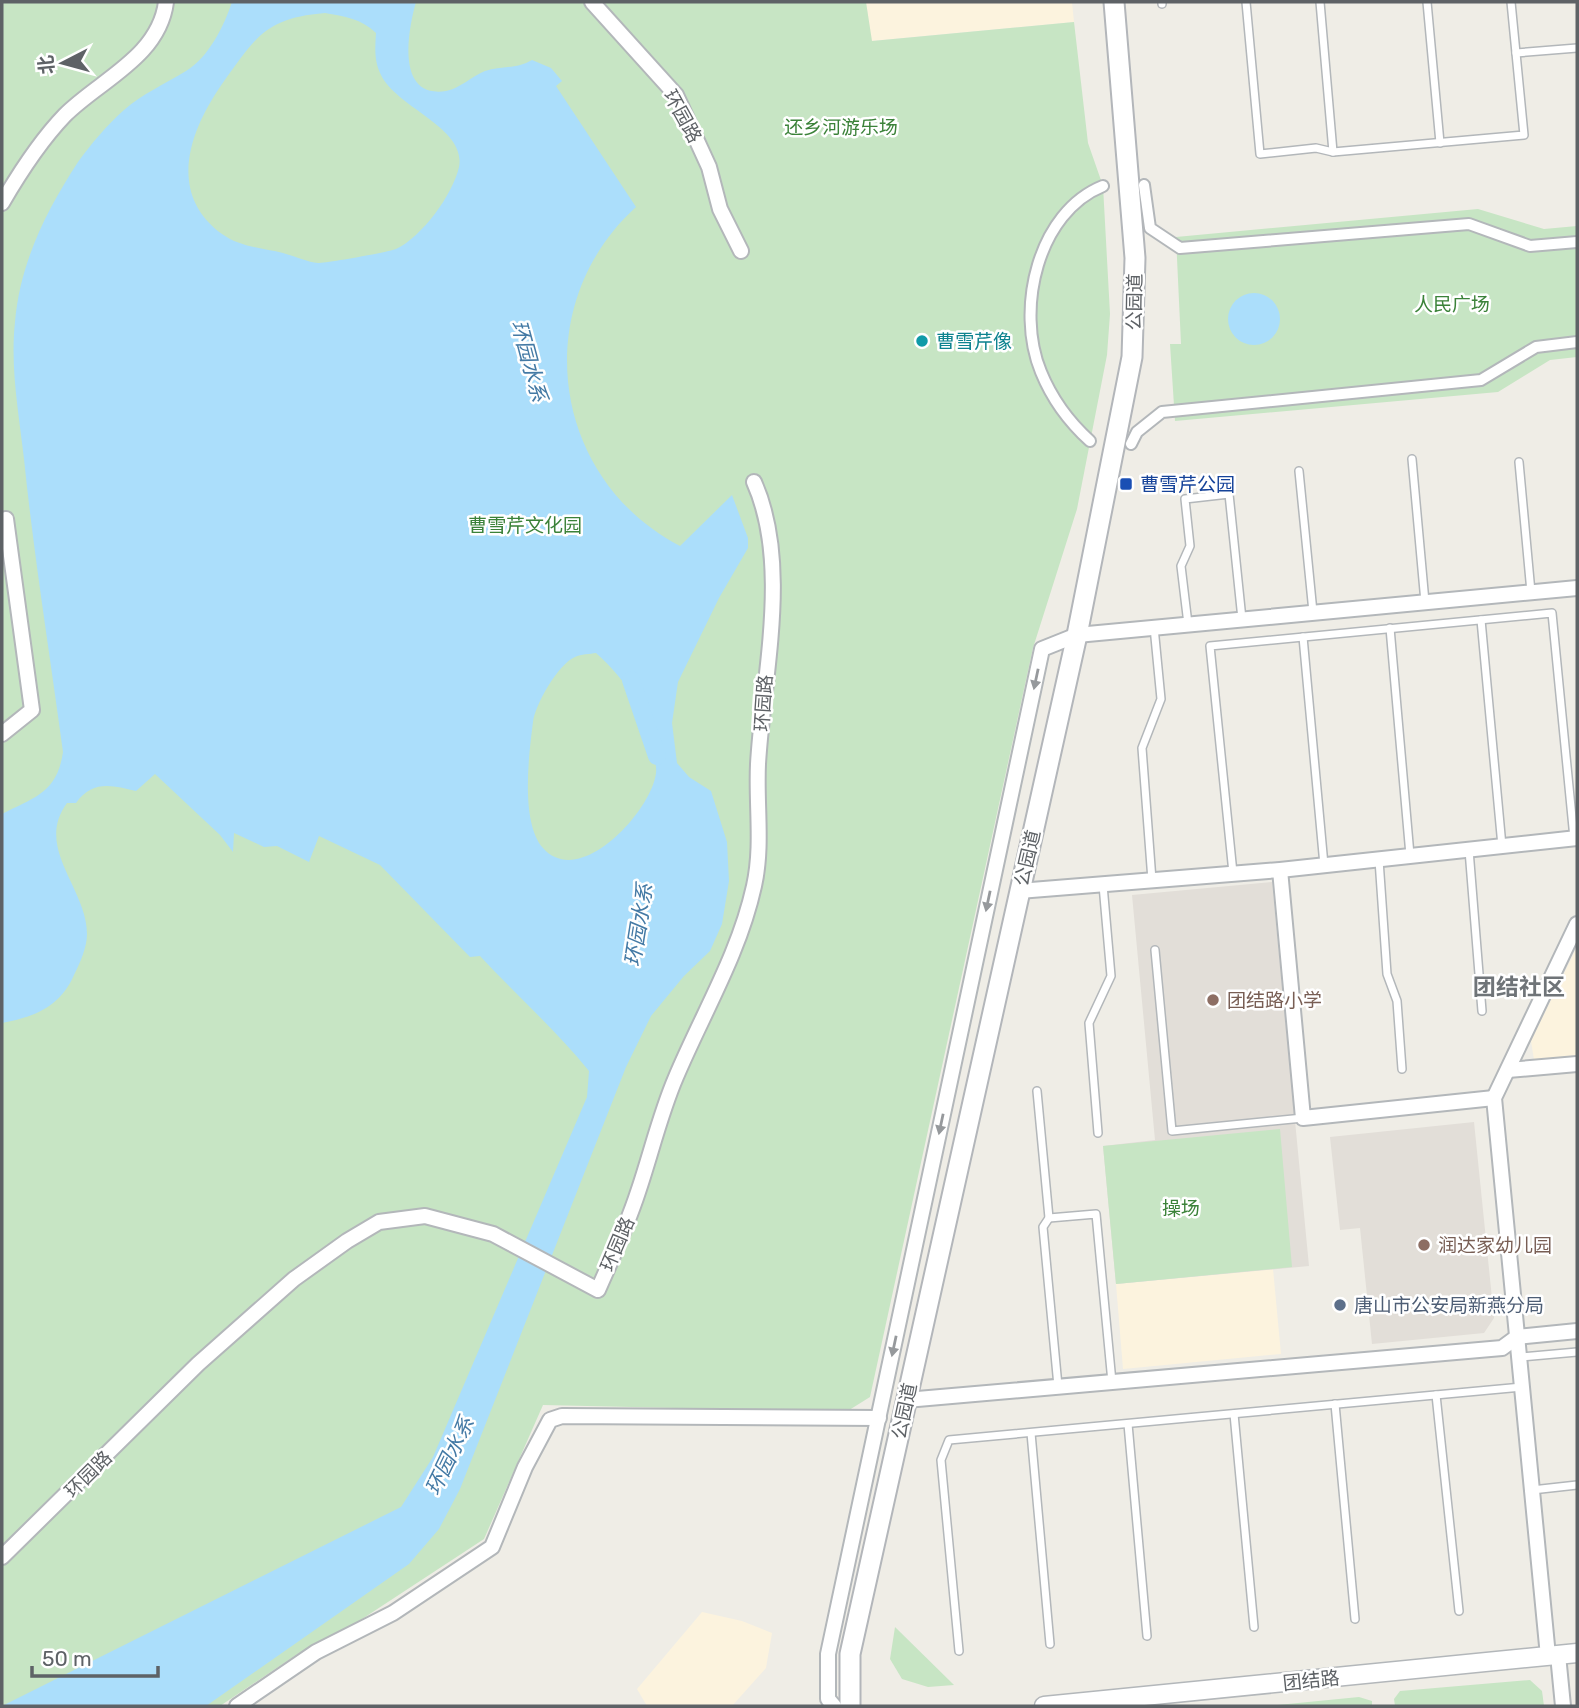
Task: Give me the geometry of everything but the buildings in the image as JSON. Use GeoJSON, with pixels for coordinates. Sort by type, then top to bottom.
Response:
{"type":"FeatureCollection","features":[{"type":"Feature","properties":{"kind":"main road","name":"公园道"},"geometry":{"type":"LineString","coordinates":[[849,1706],[850,1654],[1077,635],[1132,357],[1135,258],[1114,2]]}},
{"type":"Feature","properties":{"kind":"street"},"geometry":{"type":"LineString","coordinates":[[2,203],[16,178],[62,118],[88,93],[136,58],[164,18],[166,2]]}},
{"type":"Feature","properties":{"kind":"street","name":"环园路"},"geometry":{"type":"LineString","coordinates":[[592,2],[676,95],[709,167],[720,209],[741,251]]}},
{"type":"Feature","properties":{"kind":"street"},"geometry":{"type":"LineString","coordinates":[[1144,185],[1150,228],[1180,248],[1469,224],[1530,246],[1577,242]]}},
{"type":"Feature","properties":{"kind":"street"},"geometry":{"type":"LineString","coordinates":[[1090,441],[1066,416],[1039,369],[1032,338],[1031,306],[1036,274],[1059,221],[1083,194],[1103,186]]}},
{"type":"Feature","properties":{"kind":"street"},"geometry":{"type":"LineString","coordinates":[[1131,444],[1137,432],[1162,412],[1481,380],[1536,347],[1577,342]]}},
{"type":"Feature","properties":{"kind":"street","name":"环园路"},"geometry":{"type":"LineString","coordinates":[[2,1557],[198,1364],[294,1279],[379,1222],[425,1216],[501,1238],[598,1290],[626,1226],[675,1078],[726,968],[755,883],[759,826],[758,767],[772,585],[771,536],[764,505],[754,482]]}},
{"type":"Feature","properties":{"kind":"street"},"geometry":{"type":"LineString","coordinates":[[2,734],[32,710],[6,519]]}},
{"type":"Feature","properties":{"kind":"street"},"geometry":{"type":"LineString","coordinates":[[834,1706],[828,1699],[828,1654],[1042,649],[1077,635],[1577,588]]}},
{"type":"Feature","properties":{"kind":"street"},"geometry":{"type":"LineString","coordinates":[[1019,891],[1280,870],[1576,838]]}},
{"type":"Feature","properties":{"kind":"street"},"geometry":{"type":"LineString","coordinates":[[1280,870],[1303,1118],[1494,1098]]}},
{"type":"Feature","properties":{"kind":"street"},"geometry":{"type":"LineString","coordinates":[[1563,1706],[1553,1655],[1532,1490],[1494,1098],[1577,925]]}},
{"type":"Feature","properties":{"kind":"street"},"geometry":{"type":"LineString","coordinates":[[1508,1070],[1577,1064]]}},
{"type":"Feature","properties":{"kind":"street"},"geometry":{"type":"LineString","coordinates":[[906,1400],[1502,1348],[1517,1336],[1577,1331]]}},
{"type":"Feature","properties":{"kind":"street"},"geometry":{"type":"LineString","coordinates":[[237,1706],[316,1652],[393,1613],[492,1547],[525,1467],[551,1420],[562,1416],[879,1418]]}},
{"type":"Feature","properties":{"kind":"street","name":"团结路"},"geometry":{"type":"LineString","coordinates":[[1044,1706],[1173,1700],[1577,1653]]}},
{"type":"Feature","properties":{"kind":"lane"},"geometry":{"type":"LineString","coordinates":[[1246,2],[1260,154],[1316,148],[1333,152],[1524,135],[1511,2]]}},
{"type":"Feature","properties":{"kind":"lane"},"geometry":{"type":"LineString","coordinates":[[1320,2],[1333,152]]}},
{"type":"Feature","properties":{"kind":"lane"},"geometry":{"type":"LineString","coordinates":[[1427,2],[1440,143]]}},
{"type":"Feature","properties":{"kind":"lane"},"geometry":{"type":"LineString","coordinates":[[1516,53],[1577,48]]}},
{"type":"Feature","properties":{"kind":"lane"},"geometry":{"type":"LineString","coordinates":[[1412,459],[1425,602]]}},
{"type":"Feature","properties":{"kind":"lane"},"geometry":{"type":"LineString","coordinates":[[1519,462],[1531,592]]}},
{"type":"Feature","properties":{"kind":"lane"},"geometry":{"type":"LineString","coordinates":[[1299,471],[1313,612]]}},
{"type":"Feature","properties":{"kind":"lane"},"geometry":{"type":"LineString","coordinates":[[1188,624],[1181,566],[1190,546],[1185,499],[1229,494],[1242,619]]}},
{"type":"Feature","properties":{"kind":"lane"},"geometry":{"type":"LineString","coordinates":[[1233,874],[1210,646],[1552,612],[1576,838]]}},
{"type":"Feature","properties":{"kind":"lane"},"geometry":{"type":"LineString","coordinates":[[1481,620],[1503,846]]}},
{"type":"Feature","properties":{"kind":"lane"},"geometry":{"type":"LineString","coordinates":[[1152,881],[1142,748],[1161,699],[1154,627]]}},
{"type":"Feature","properties":{"kind":"lane"},"geometry":{"type":"LineString","coordinates":[[1390,628],[1410,856]]}},
{"type":"Feature","properties":{"kind":"lane"},"geometry":{"type":"LineString","coordinates":[[1303,637],[1324,865]]}},
{"type":"Feature","properties":{"kind":"lane"},"geometry":{"type":"LineString","coordinates":[[1469,850],[1482,1011]]}},
{"type":"Feature","properties":{"kind":"lane"},"geometry":{"type":"LineString","coordinates":[[1379,860],[1387,974],[1397,1001],[1402,1069]]}},
{"type":"Feature","properties":{"kind":"lane"},"geometry":{"type":"LineString","coordinates":[[1098,1133],[1089,1023],[1111,976],[1103,884]]}},
{"type":"Feature","properties":{"kind":"lane"},"geometry":{"type":"LineString","coordinates":[[1155,950],[1172,1131],[1303,1118]]}},
{"type":"Feature","properties":{"kind":"lane"},"geometry":{"type":"LineString","coordinates":[[1037,1091],[1049,1218],[1043,1227],[1058,1387]]}},
{"type":"Feature","properties":{"kind":"lane"},"geometry":{"type":"LineString","coordinates":[[1049,1218],[1096,1214],[1112,1382]]}},
{"type":"Feature","properties":{"kind":"lane"},"geometry":{"type":"LineString","coordinates":[[1520,1357],[1577,1352]]}},
{"type":"Feature","properties":{"kind":"lane"},"geometry":{"type":"LineString","coordinates":[[959,1651],[941,1460],[948,1440],[1522,1387]]}},
{"type":"Feature","properties":{"kind":"lane"},"geometry":{"type":"LineString","coordinates":[[1436,1395],[1459,1611]]}},
{"type":"Feature","properties":{"kind":"lane"},"geometry":{"type":"LineString","coordinates":[[1335,1404],[1355,1619]]}},
{"type":"Feature","properties":{"kind":"lane"},"geometry":{"type":"LineString","coordinates":[[1234,1414],[1254,1627]]}},
{"type":"Feature","properties":{"kind":"lane"},"geometry":{"type":"LineString","coordinates":[[1128,1424],[1147,1636]]}},
{"type":"Feature","properties":{"kind":"lane"},"geometry":{"type":"LineString","coordinates":[[1031,1433],[1050,1644]]}},
{"type":"Feature","properties":{"kind":"lane"},"geometry":{"type":"LineString","coordinates":[[1532,1490],[1577,1485]]}},
{"type":"Feature","properties":{"kind":"shaded area"},"geometry":{"type":"Polygon","coordinates":[[[866,2],[1072,2],[1074,22],[871,41],[866,2]]]}},
{"type":"Feature","properties":{"kind":"shaded area","name":"团结路小学"},"geometry":{"type":"Polygon","coordinates":[[[1272,882],[1309,1266],[1116,1284],[1103,1146],[1155,1140],[1132,895],[1272,882]]]}},
{"type":"Feature","properties":{"kind":"shaded area"},"geometry":{"type":"Polygon","coordinates":[[[1577,947],[1577,1060],[1539,1063],[1534,1060],[1531,1041],[1577,947]]]}},
{"type":"Feature","properties":{"kind":"shaded area","name":"润达家幼儿园"},"geometry":{"type":"Polygon","coordinates":[[[1474,1122],[1494,1318],[1484,1333],[1372,1344],[1360,1228],[1340,1230],[1330,1137],[1474,1122]]]}},
{"type":"Feature","properties":{"kind":"shaded area"},"geometry":{"type":"Polygon","coordinates":[[[1273,1269],[1281,1354],[1123,1369],[1116,1284],[1273,1269]]]}},
{"type":"Feature","properties":{"kind":"shaded area"},"geometry":{"type":"Polygon","coordinates":[[[702,1612],[742,1621],[772,1633],[766,1668],[732,1706],[647,1706],[637,1689],[702,1612]]]}},
{"type":"Feature","properties":{"kind":"green space","name":"曹雪芹文化园"},"geometry":{"type":"Polygon","coordinates":[[[2,2],[866,2],[872,41],[1074,22],[1088,143],[1103,186],[1110,314],[1107,355],[1077,509],[1033,648],[870,1397],[846,1412],[543,1405],[484,1539],[359,1621],[299,1653],[220,1706],[2,1706],[2,2]]]}},
{"type":"Feature","properties":{"kind":"green space","name":"人民广场"},"geometry":{"type":"Polygon","coordinates":[[[1478,209],[1544,229],[1577,226],[1577,357],[1550,360],[1498,392],[1175,421],[1170,344],[1181,344],[1176,237],[1478,209]]]}},
{"type":"Feature","properties":{"kind":"green space","name":"操场"},"geometry":{"type":"Polygon","coordinates":[[[1280,1129],[1292,1267],[1116,1284],[1103,1146],[1280,1129]]]}},
{"type":"Feature","properties":{"kind":"green space"},"geometry":{"type":"Polygon","coordinates":[[[895,1627],[954,1685],[928,1687],[902,1679],[890,1659],[895,1627]]]}},
{"type":"Feature","properties":{"kind":"green space"},"geometry":{"type":"Polygon","coordinates":[[[1530,1680],[1542,1691],[1544,1706],[1395,1706],[1394,1699],[1400,1691],[1530,1680]]]}},
{"type":"Feature","properties":{"kind":"green space"},"geometry":{"type":"Polygon","coordinates":[[[1359,1697],[1372,1701],[1372,1706],[1268,1706],[1359,1697]]]}},
{"type":"Feature","properties":{"kind":"water"},"geometry":{"type":"Polygon","coordinates":[[[232,2],[416,2],[410,29],[409,60],[412,74],[419,84],[430,91],[456,88],[485,71],[521,65],[532,60],[551,68],[562,81],[556,86],[636,207],[602,247],[579,292],[568,339],[569,388],[580,435],[603,478],[636,516],[680,546],[732,495],[748,538],[748,548],[719,598],[678,682],[672,723],[677,763],[689,777],[711,791],[727,842],[729,881],[722,924],[710,951],[684,976],[651,1016],[626,1067],[460,1489],[439,1529],[409,1564],[206,1706],[2,1706],[401,1507],[433,1457],[587,1097],[589,1071],[576,1056],[480,956],[470,957],[380,865],[319,836],[309,862],[277,846],[264,847],[234,833],[233,852],[220,835],[155,774],[136,791],[103,786],[89,791],[76,803],[67,803],[58,820],[56,836],[59,852],[85,917],[87,934],[84,950],[68,986],[54,1003],[35,1014],[2,1023],[2,814],[34,798],[50,785],[56,777],[63,752],[32,532],[16,391],[14,339],[22,279],[45,219],[83,155],[105,128],[131,104],[186,71],[202,58],[220,31],[232,2]],[[325,13],[275,25],[254,42],[211,102],[193,141],[189,161],[189,181],[194,200],[205,218],[222,234],[244,244],[318,263],[396,249],[406,243],[435,214],[450,190],[459,167],[459,153],[442,129],[401,98],[381,75],[376,60],[376,33],[359,21],[325,13]],[[596,653],[568,661],[543,696],[533,722],[528,787],[531,822],[543,848],[558,858],[576,859],[594,852],[612,840],[642,806],[652,789],[656,773],[646,723],[634,697],[617,674],[596,653]]]}},
{"type":"Feature","properties":{"kind":"water"},"geometry":{"type":"Polygon","coordinates":[[[1254,293],[1273,300],[1280,319],[1273,338],[1254,345],[1235,338],[1228,319],[1235,300],[1254,293]]]}},
{"type":"Feature","properties":{"kind":"waterway","name":"环园水系"},"geometry":{"type":"LineString","coordinates":[[631,680],[657,756]]}},
{"type":"Feature","properties":{"kind":"place","name":"曹雪芹像"},"geometry":{"type":"Point","coordinates":[922,341]}},
{"type":"Feature","properties":{"kind":"place","name":"曹雪芹公园"},"geometry":{"type":"Point","coordinates":[1126,484]}},
{"type":"Feature","properties":{"kind":"place","name":"团结路小学"},"geometry":{"type":"Point","coordinates":[1213,1000]}},
{"type":"Feature","properties":{"kind":"place","name":"润达家幼儿园"},"geometry":{"type":"Point","coordinates":[1424,1245]}},
{"type":"Feature","properties":{"kind":"place","name":"唐山市公安局新燕分局"},"geometry":{"type":"Point","coordinates":[1340,1305]}},
{"type":"Feature","properties":{"kind":"district","name":"团结社区"},"geometry":{"type":"Point","coordinates":[1519,987]}},
{"type":"Feature","properties":{"kind":"park label","name":"还乡河游乐场"},"geometry":{"type":"Point","coordinates":[841,127]}}]}
